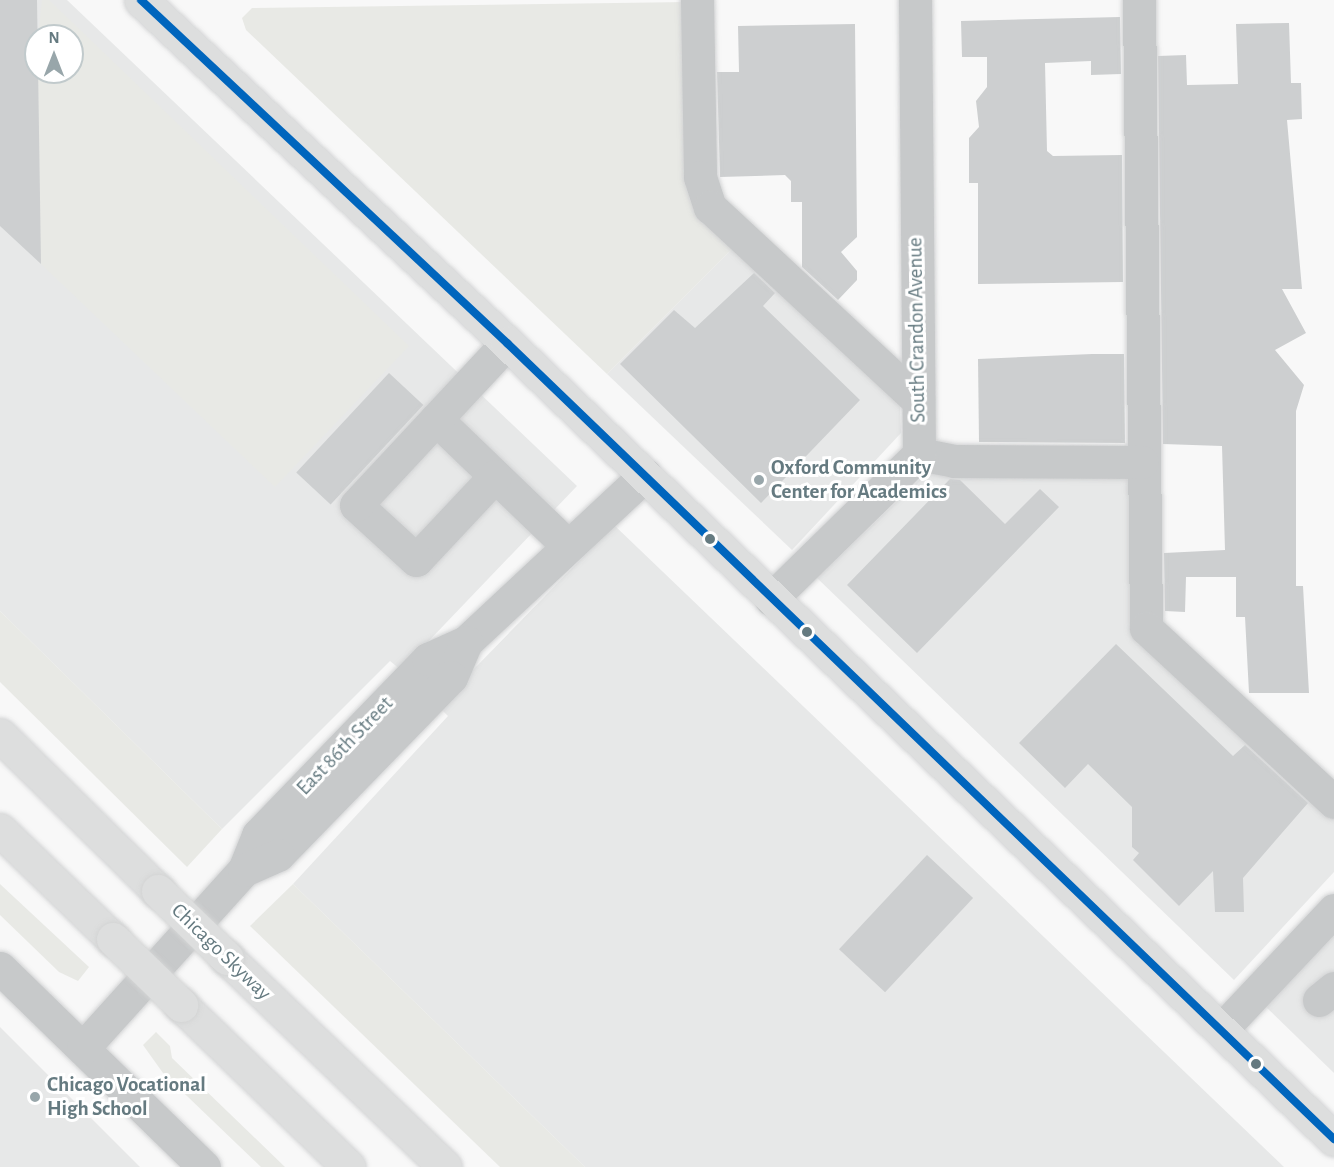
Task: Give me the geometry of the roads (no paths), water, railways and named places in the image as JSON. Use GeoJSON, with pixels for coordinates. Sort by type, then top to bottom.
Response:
{"type":"FeatureCollection","features":[{"type":"Feature","properties":{"kind":"main road"},"geometry":{"type":"LineString","coordinates":[[141,0],[507,342],[771,599],[1334,1139]]}},
{"type":"Feature","properties":{"kind":"main road","name":"Chicago Skyway"},"geometry":{"type":"LineString","coordinates":[[0,735],[227,958],[446,1167]]}},
{"type":"Feature","properties":{"kind":"main road"},"geometry":{"type":"LineString","coordinates":[[3,834],[349,1167]]}},
{"type":"Feature","properties":{"kind":"street"},"geometry":{"type":"LineString","coordinates":[[697,0],[700,177],[710,207],[918,399]]}},
{"type":"Feature","properties":{"kind":"street","name":"South Crandon Avenue"},"geometry":{"type":"LineString","coordinates":[[771,599],[919,454],[915,0]]}},
{"type":"Feature","properties":{"kind":"street"},"geometry":{"type":"LineString","coordinates":[[1139,0],[1142,462],[1146,628],[1334,802]]}},
{"type":"Feature","properties":{"kind":"street"},"geometry":{"type":"LineString","coordinates":[[495,476],[416,560],[356,505],[507,342]]}},
{"type":"Feature","properties":{"kind":"street"},"geometry":{"type":"LineString","coordinates":[[436,419],[567,545]]}},
{"type":"Feature","properties":{"kind":"street"},"geometry":{"type":"LineString","coordinates":[[919,454],[954,461],[1142,462]]}},
{"type":"Feature","properties":{"kind":"street","name":"East 86th Street"},"geometry":{"type":"LineString","coordinates":[[82,1048],[244,870],[278,855],[451,677],[466,642],[567,545],[645,475]]}},
{"type":"Feature","properties":{"kind":"street"},"geometry":{"type":"LineString","coordinates":[[1221,1030],[1333,912]]}},
{"type":"Feature","properties":{"kind":"street"},"geometry":{"type":"LineString","coordinates":[[0,968],[204,1167]]}},
{"type":"Feature","properties":{"kind":"place","name":"Oxford Community Center for Academics"},"geometry":{"type":"Point","coordinates":[759,480]}},
{"type":"Feature","properties":{"kind":"place","name":"Chicago Vocational High School"},"geometry":{"type":"Point","coordinates":[35,1097]}}]}
